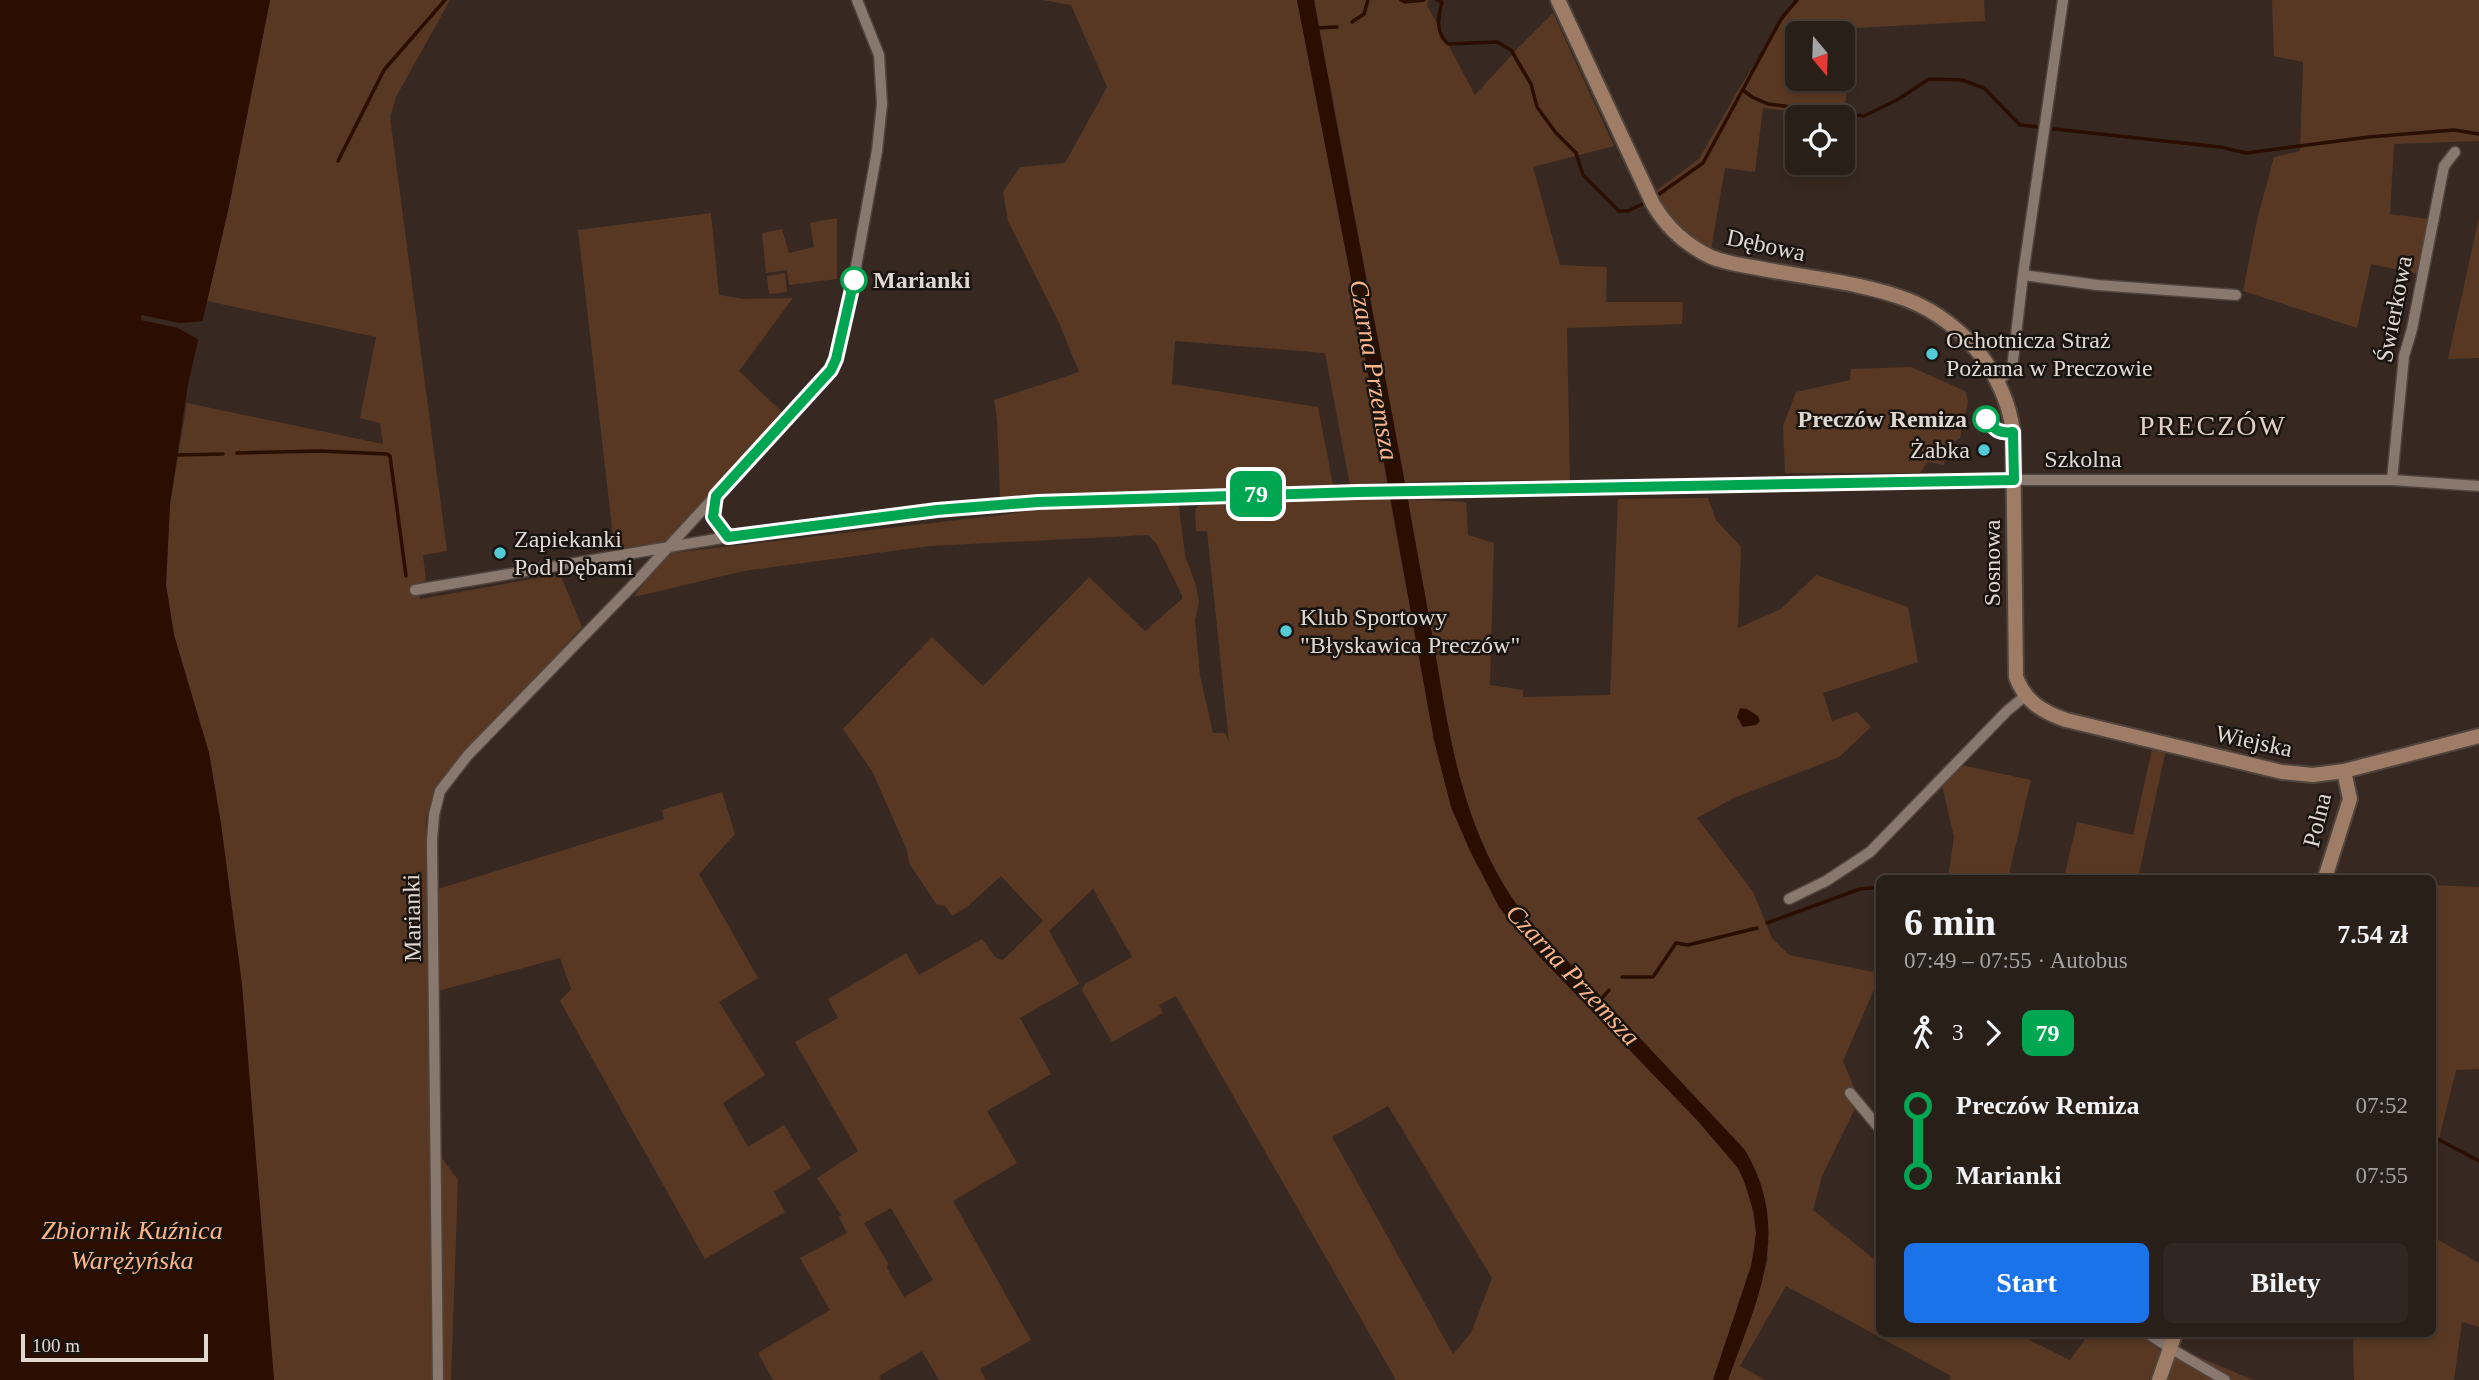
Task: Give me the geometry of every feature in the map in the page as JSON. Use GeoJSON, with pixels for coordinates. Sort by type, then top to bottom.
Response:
{"type":"FeatureCollection","features":[{"type":"Feature","properties":{"kind":"street","name":"Marianki"},"geometry":{"type":"LineString","coordinates":[[438,1380],[432,841],[433,815],[438,798],[453,773],[491,730],[669,547],[825,378],[836,359],[854,278],[877,150],[882,104],[879,55],[857,0]]}},
{"type":"Feature","properties":{"kind":"street","name":"Dębowa"},"geometry":{"type":"LineString","coordinates":[[1558,0],[1653,204],[1678,236],[1721,261],[1879,291],[1910,301],[1942,319],[1962,335],[1977,350],[1998,380]]}},
{"type":"Feature","properties":{"kind":"street"},"geometry":{"type":"LineString","coordinates":[[1998,380],[2012,369],[2063,0]]}},
{"type":"Feature","properties":{"kind":"street","name":"Świerkowa"},"geometry":{"type":"LineString","coordinates":[[2392,480],[2404,356],[2412,329],[2444,166],[2455,152]]}},
{"type":"Feature","properties":{"kind":"street"},"geometry":{"type":"LineString","coordinates":[[2023,275],[2097,285],[2236,295]]}},
{"type":"Feature","properties":{"kind":"street","name":"Sosnowa"},"geometry":{"type":"LineString","coordinates":[[1998,380],[2010,414],[2014,480],[2015,677],[2025,696]]}},
{"type":"Feature","properties":{"kind":"street","name":"Szkolna"},"geometry":{"type":"LineString","coordinates":[[728,537],[995,505],[1184,496],[2014,480],[2392,480],[2479,486]]}},
{"type":"Feature","properties":{"kind":"street"},"geometry":{"type":"LineString","coordinates":[[415,590],[728,537],[713,517],[716,496]]}},
{"type":"Feature","properties":{"kind":"street"},"geometry":{"type":"LineString","coordinates":[[1789,899],[1826,881],[1870,852],[2007,711],[2025,696]]}},
{"type":"Feature","properties":{"kind":"street","name":"Wiejska"},"geometry":{"type":"LineString","coordinates":[[2025,696],[2035,706],[2059,718],[2302,775],[2344,771],[2479,736]]}},
{"type":"Feature","properties":{"kind":"street","name":"Polna"},"geometry":{"type":"LineString","coordinates":[[2326,875],[2350,799],[2344,771]]}},
{"type":"Feature","properties":{"kind":"street"},"geometry":{"type":"LineString","coordinates":[[1850,1093],[1876,1124]]}},
{"type":"Feature","properties":{"kind":"street"},"geometry":{"type":"LineString","coordinates":[[2154,1337],[2225,1380]]}},
{"type":"Feature","properties":{"kind":"street"},"geometry":{"type":"LineString","coordinates":[[2159,1380],[2174,1337]]}},
{"type":"Feature","properties":{"kind":"shaded area"},"geometry":{"type":"Polygon","coordinates":[[[270,0],[450,0],[396,97],[390,117],[447,551],[423,555],[426,580],[418,586],[420,599],[560,574],[582,627],[442,781],[426,817],[428,892],[664,819],[662,810],[722,792],[735,834],[699,874],[758,978],[719,1002],[765,1075],[723,1103],[748,1147],[784,1125],[811,1168],[774,1192],[785,1212],[705,1259],[560,1001],[571,989],[560,958],[431,993],[431,1143],[458,1180],[451,1380],[274,1380],[242,985],[221,824],[209,753],[174,635],[166,585],[170,504],[187,403],[383,444],[380,423],[360,418],[376,337],[207,301],[270,0]]]}},
{"type":"Feature","properties":{"kind":"shaded area"},"geometry":{"type":"Polygon","coordinates":[[[1043,0],[1297,0],[1387,482],[1350,485],[1325,353],[1175,341],[1172,384],[1318,407],[1333,485],[1000,497],[994,400],[1079,372],[1060,325],[1008,221],[1003,192],[1020,167],[1065,163],[1107,87],[1071,5],[1043,0]]]}},
{"type":"Feature","properties":{"kind":"shaded area"},"geometry":{"type":"Polygon","coordinates":[[[1314,0],[1429,0],[1427,5],[1475,95],[1553,13],[1614,146],[1533,167],[1560,265],[1607,267],[1606,302],[1683,302],[1682,324],[1567,328],[1570,480],[1405,483],[1314,0]]]}},
{"type":"Feature","properties":{"kind":"shaded area"},"geometry":{"type":"Polygon","coordinates":[[[1796,0],[1984,0],[1985,21],[1857,28],[1855,41],[1855,21],[1785,21],[1785,91],[1847,91],[1845,105],[1785,105],[1785,110],[1763,108],[1755,172],[1725,168],[1711,250],[1678,226],[1654,192],[1699,159],[1738,90],[1796,0]]]}},
{"type":"Feature","properties":{"kind":"shaded area"},"geometry":{"type":"Polygon","coordinates":[[[2272,0],[2479,0],[2479,141],[2394,144],[2390,214],[2429,219],[2418,274],[2371,264],[2357,328],[2243,291],[2257,220],[2274,157],[2300,151],[2303,62],[2274,56],[2272,0]]]}},
{"type":"Feature","properties":{"kind":"shaded area"},"geometry":{"type":"Polygon","coordinates":[[[711,213],[719,295],[744,299],[793,298],[739,371],[786,416],[668,541],[615,554],[578,230],[711,213]]]}},
{"type":"Feature","properties":{"kind":"shaded area"},"geometry":{"type":"Polygon","coordinates":[[[2479,217],[2479,358],[2448,359],[2479,217]]]}},
{"type":"Feature","properties":{"kind":"shaded area"},"geometry":{"type":"Polygon","coordinates":[[[837,218],[837,279],[789,285],[787,270],[766,273],[762,233],[782,229],[789,253],[814,247],[810,223],[837,218]]]}},
{"type":"Feature","properties":{"kind":"shaded area"},"geometry":{"type":"Polygon","coordinates":[[[785,273],[787,292],[769,294],[767,276],[785,273]]]}},
{"type":"Feature","properties":{"kind":"shaded area"},"geometry":{"type":"Polygon","coordinates":[[[1911,367],[1965,391],[1968,401],[1960,438],[1948,446],[1944,465],[1928,462],[1920,473],[1785,473],[1783,426],[1796,392],[1850,380],[1851,369],[1911,367]]]}},
{"type":"Feature","properties":{"kind":"shaded area"},"geometry":{"type":"Polygon","coordinates":[[[1708,498],[1716,520],[1741,547],[1738,628],[1781,609],[1816,575],[1908,607],[1918,662],[1823,693],[1832,721],[1857,712],[1871,727],[1839,757],[1734,798],[1697,818],[1753,892],[1772,938],[1789,955],[1873,972],[1876,960],[1876,985],[1843,1061],[1859,1100],[1822,1176],[1813,1210],[1876,1261],[1876,1335],[1786,1286],[1740,1366],[1765,1380],[1728,1380],[1755,1305],[1768,1258],[1745,1150],[1526,917],[1489,857],[1464,794],[1456,761],[1408,499],[1466,502],[1468,535],[1494,543],[1490,685],[1523,690],[1523,697],[1610,695],[1618,499],[1708,498]]]}},
{"type":"Feature","properties":{"kind":"shaded area"},"geometry":{"type":"Polygon","coordinates":[[[1390,499],[1434,740],[1451,807],[1538,955],[1697,1120],[1738,1168],[1750,1194],[1756,1233],[1751,1266],[1713,1380],[1396,1380],[1176,996],[1159,1005],[1163,1013],[1112,1042],[1082,990],[1085,984],[1132,957],[1093,889],[1049,931],[1079,984],[1020,1018],[1051,1074],[987,1111],[1017,1163],[953,1201],[1031,1340],[980,1369],[986,1380],[939,1380],[922,1351],[879,1376],[881,1380],[773,1380],[758,1353],[830,1310],[800,1258],[847,1233],[839,1217],[841,1215],[817,1178],[858,1151],[795,1042],[838,1018],[828,999],[906,953],[919,975],[982,939],[996,958],[1003,960],[1043,921],[1001,876],[968,906],[952,916],[945,906],[937,905],[909,863],[907,850],[872,771],[843,729],[932,637],[983,686],[1089,577],[1145,631],[1182,599],[1182,595],[1156,543],[1148,535],[930,546],[744,571],[634,597],[649,575],[672,553],[1061,506],[1174,502],[1179,507],[1185,555],[1199,602],[1195,620],[1200,676],[1213,733],[1225,733],[1229,742],[1207,531],[1196,531],[1195,510],[1200,503],[1390,499]],[[1388,1106],[1332,1137],[1453,1354],[1471,1333],[1492,1278],[1388,1106]],[[891,1208],[864,1223],[904,1297],[933,1280],[891,1208]]]}},
{"type":"Feature","properties":{"kind":"shaded area"},"geometry":{"type":"Polygon","coordinates":[[[2152,749],[2166,749],[2139,875],[2065,875],[2077,822],[2133,835],[2152,749]]]}},
{"type":"Feature","properties":{"kind":"shaded area"},"geometry":{"type":"Polygon","coordinates":[[[1961,765],[2031,780],[2009,875],[1948,875],[1954,837],[1942,785],[1961,765]]]}},
{"type":"Feature","properties":{"kind":"shaded area"},"geometry":{"type":"Polygon","coordinates":[[[2436,885],[2479,887],[2479,1069],[2456,1070],[2436,1151],[2436,885]]]}},
{"type":"Feature","properties":{"kind":"shaded area"},"geometry":{"type":"Polygon","coordinates":[[[2436,1239],[2479,1263],[2479,1327],[2462,1322],[2454,1380],[2354,1380],[2353,1337],[2436,1337],[2436,1239]]]}},
{"type":"Feature","properties":{"kind":"shaded area"},"geometry":{"type":"Polygon","coordinates":[[[1880,1337],[2023,1337],[2070,1360],[2087,1337],[2144,1337],[2160,1350],[2149,1380],[1949,1380],[1951,1376],[1880,1337]]]}},
{"type":"Feature","properties":{"kind":"shaded area"},"geometry":{"type":"Polygon","coordinates":[[[2174,1346],[2253,1380],[2165,1380],[2174,1346]]]}},
{"type":"Feature","properties":{"kind":"water","name":"Zbiornik Kuźnica Warężyńska"},"geometry":{"type":"Polygon","coordinates":[[[0,0],[270,0],[229,206],[188,384],[170,504],[166,585],[174,635],[209,753],[221,824],[242,985],[274,1380],[0,1380],[0,0]]]}},
{"type":"Feature","properties":{"kind":"water","name":"Czarna Przemsza"},"geometry":{"type":"Polygon","coordinates":[[[1297,0],[1314,0],[1446,717],[1474,822],[1505,887],[1526,917],[1745,1150],[1759,1180],[1767,1209],[1765,1265],[1750,1322],[1728,1380],[1713,1380],[1751,1266],[1756,1233],[1754,1213],[1738,1168],[1697,1120],[1538,955],[1499,907],[1451,807],[1434,740],[1350,273],[1297,0]]]}},
{"type":"Feature","properties":{"kind":"water"},"geometry":{"type":"Polygon","coordinates":[[[1740,708],[1758,716],[1760,721],[1756,725],[1743,727],[1737,717],[1740,708]]]}},
{"type":"Feature","properties":{"kind":"pier"},"geometry":{"type":"Polygon","coordinates":[[[142,315],[179,323],[206,321],[201,341],[178,328],[141,320],[142,315]]]}},
{"type":"Feature","properties":{"kind":"waterway"},"geometry":{"type":"LineString","coordinates":[[338,161],[384,70],[445,0]]}},
{"type":"Feature","properties":{"kind":"waterway"},"geometry":{"type":"LineString","coordinates":[[1352,22],[1364,14],[1368,0]]}},
{"type":"Feature","properties":{"kind":"waterway"},"geometry":{"type":"LineString","coordinates":[[1401,0],[1424,0]]}},
{"type":"Feature","properties":{"kind":"waterway"},"geometry":{"type":"LineString","coordinates":[[1437,0],[1442,2],[1439,30],[1448,44],[1497,42],[1511,50],[1531,84],[1537,107],[1556,133],[1576,153],[1583,175],[1619,211],[1628,211],[1644,203]]}},
{"type":"Feature","properties":{"kind":"waterway"},"geometry":{"type":"LineString","coordinates":[[1655,197],[1703,163],[1781,19],[1797,0]]}},
{"type":"Feature","properties":{"kind":"waterway"},"geometry":{"type":"LineString","coordinates":[[1315,28],[1337,27]]}},
{"type":"Feature","properties":{"kind":"waterway"},"geometry":{"type":"LineString","coordinates":[[1743,90],[1768,104],[1864,116],[1897,100],[1929,79],[1962,80],[1984,88],[2020,125],[2038,127]]}},
{"type":"Feature","properties":{"kind":"waterway"},"geometry":{"type":"LineString","coordinates":[[2054,129],[2220,147],[2246,153],[2369,137],[2454,130],[2479,134]]}},
{"type":"Feature","properties":{"kind":"waterway"},"geometry":{"type":"LineString","coordinates":[[237,453],[320,451],[390,456],[406,576]]}},
{"type":"Feature","properties":{"kind":"waterway"},"geometry":{"type":"LineString","coordinates":[[176,455],[223,454]]}},
{"type":"Feature","properties":{"kind":"waterway"},"geometry":{"type":"LineString","coordinates":[[1767,923],[1860,889],[1876,887]]}},
{"type":"Feature","properties":{"kind":"waterway"},"geometry":{"type":"LineString","coordinates":[[1622,977],[1653,977],[1676,943],[1688,945],[1757,928]]}},
{"type":"Feature","properties":{"kind":"waterway","name":"Czarna Przemsza"},"geometry":{"type":"LineString","coordinates":[[1599,1002],[1609,990]]}},
{"type":"Feature","properties":{"kind":"waterway"},"geometry":{"type":"LineString","coordinates":[[2436,1138],[2479,1161]]}},
{"type":"Feature","properties":{"kind":"bus line","name":"79"},"geometry":{"type":"LineString","coordinates":[[854,280],[836,359],[831,370],[716,496],[713,517],[728,537],[937,510],[1038,502],[1358,492],[2014,480],[2013,432],[1996,431],[1986,419]]}},
{"type":"Feature","properties":{"kind":"place","name":"Marianki"},"geometry":{"type":"Point","coordinates":[854,280]}},
{"type":"Feature","properties":{"kind":"place","name":"Ochotnicza Straż Pożarna w Preczowie"},"geometry":{"type":"Point","coordinates":[1932,354]}},
{"type":"Feature","properties":{"kind":"place","name":"Preczów Remiza"},"geometry":{"type":"Point","coordinates":[1986,419]}},
{"type":"Feature","properties":{"kind":"place","name":"Żabka"},"geometry":{"type":"Point","coordinates":[1984,450]}},
{"type":"Feature","properties":{"kind":"place","name":"Zapiekanki Pod Dębami"},"geometry":{"type":"Point","coordinates":[500,553]}},
{"type":"Feature","properties":{"kind":"place","name":"Klub Sportowy \"Błyskawica Preczów\""},"geometry":{"type":"Point","coordinates":[1286,631]}},
{"type":"Feature","properties":{"kind":"district","name":"PRECZÓW"},"geometry":{"type":"Point","coordinates":[2213,425]}}]}
